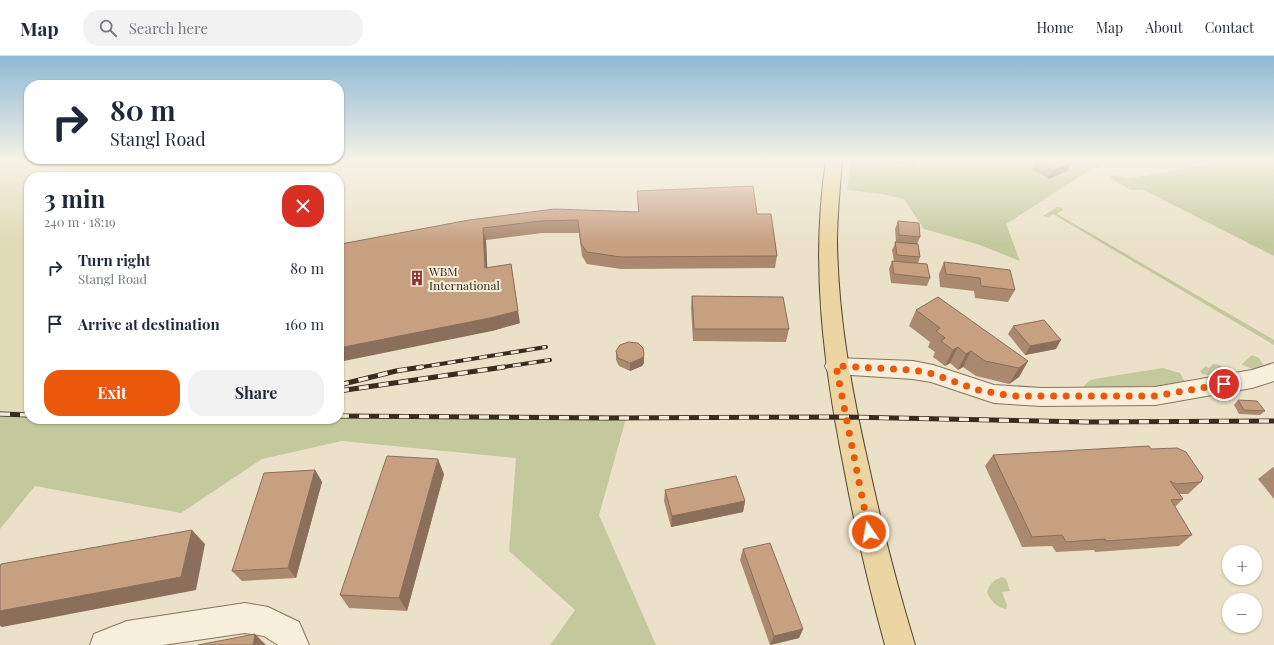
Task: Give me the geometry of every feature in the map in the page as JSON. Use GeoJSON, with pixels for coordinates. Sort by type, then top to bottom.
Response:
{"type":"FeatureCollection","features":[{"type":"Feature","properties":{"kind":"main road"},"geometry":{"type":"LineString","coordinates":[[830,188],[827,242],[830,304],[836,366],[869,532],[900,645]]}},
{"type":"Feature","properties":{"kind":"street"},"geometry":{"type":"LineString","coordinates":[[836,366],[913,370],[933,374],[994,394],[1042,397],[1155,396],[1217,386],[1261,377],[1274,372]]}},
{"type":"Feature","properties":{"kind":"street"},"geometry":{"type":"LineString","coordinates":[[105,645],[127,636],[245,618],[268,622],[288,633],[294,645]]}},
{"type":"Feature","properties":{"kind":"shaded area"},"geometry":{"type":"Polygon","coordinates":[[[0,188],[24,188],[24,412],[0,411],[0,188]]]}},
{"type":"Feature","properties":{"kind":"green space"},"geometry":{"type":"Polygon","coordinates":[[[847,188],[1062,188],[1006,224],[1020,261],[977,244],[924,229],[904,199],[882,194],[847,190],[847,188]]]}},
{"type":"Feature","properties":{"kind":"green space"},"geometry":{"type":"Polygon","coordinates":[[[1128,188],[1274,188],[1274,256],[1144,190],[1131,190],[1128,188]]]}},
{"type":"Feature","properties":{"kind":"green space"},"geometry":{"type":"Polygon","coordinates":[[[1057,207],[1062,208],[1063,210],[1057,214],[1274,340],[1274,345],[1053,214],[1048,217],[1043,216],[1057,207]]]}},
{"type":"Feature","properties":{"kind":"green space"},"geometry":{"type":"Polygon","coordinates":[[[1252,355],[1259,358],[1264,366],[1255,370],[1242,365],[1252,355]]]}},
{"type":"Feature","properties":{"kind":"green space"},"geometry":{"type":"Polygon","coordinates":[[[1213,364],[1223,367],[1226,370],[1227,375],[1224,377],[1202,374],[1200,371],[1206,366],[1209,368],[1213,364]]]}},
{"type":"Feature","properties":{"kind":"green space"},"geometry":{"type":"Polygon","coordinates":[[[1163,368],[1180,373],[1185,382],[1183,384],[1152,389],[1085,388],[1084,386],[1089,381],[1094,379],[1163,368]]]}},
{"type":"Feature","properties":{"kind":"green space"},"geometry":{"type":"Polygon","coordinates":[[[0,411],[24,412],[24,424],[344,424],[344,414],[627,415],[599,515],[656,645],[550,645],[575,610],[509,551],[516,458],[342,441],[262,459],[181,513],[35,486],[0,529],[0,411]]]}},
{"type":"Feature","properties":{"kind":"green space"},"geometry":{"type":"Polygon","coordinates":[[[1002,577],[1006,579],[1010,591],[1002,592],[1007,605],[1006,609],[999,607],[994,603],[987,592],[989,586],[993,582],[1002,577]]]}},
{"type":"Feature","properties":{"kind":"building","name":"WBM International"},"geometry":{"type":"Polygon","coordinates":[[[695,188],[753,188],[757,214],[771,214],[777,256],[621,257],[587,252],[581,244],[578,220],[541,221],[483,228],[485,268],[511,264],[518,311],[344,347],[344,243],[469,220],[554,209],[639,212],[637,191],[695,188]]]}},
{"type":"Feature","properties":{"kind":"building"},"geometry":{"type":"Polygon","coordinates":[[[898,221],[919,223],[920,237],[899,235],[898,221]]]}},
{"type":"Feature","properties":{"kind":"building"},"geometry":{"type":"Polygon","coordinates":[[[895,242],[918,244],[920,257],[897,255],[895,242]]]}},
{"type":"Feature","properties":{"kind":"building"},"geometry":{"type":"Polygon","coordinates":[[[892,261],[927,264],[930,278],[894,274],[892,261]]]}},
{"type":"Feature","properties":{"kind":"building"},"geometry":{"type":"Polygon","coordinates":[[[944,262],[1010,270],[1015,290],[981,286],[980,278],[946,274],[944,262]]]}},
{"type":"Feature","properties":{"kind":"building"},"geometry":{"type":"Polygon","coordinates":[[[692,296],[783,297],[789,329],[694,329],[692,296]]]}},
{"type":"Feature","properties":{"kind":"building"},"geometry":{"type":"Polygon","coordinates":[[[938,297],[1028,361],[1019,368],[985,361],[971,351],[966,354],[958,347],[953,350],[941,341],[945,338],[936,331],[940,328],[916,310],[938,297]]]}},
{"type":"Feature","properties":{"kind":"building"},"geometry":{"type":"Polygon","coordinates":[[[1044,320],[1061,340],[1030,346],[1013,326],[1044,320]]]}},
{"type":"Feature","properties":{"kind":"building"},"geometry":{"type":"Polygon","coordinates":[[[628,342],[638,343],[643,348],[644,355],[642,358],[630,363],[618,358],[616,351],[620,345],[628,342]]]}},
{"type":"Feature","properties":{"kind":"building"},"geometry":{"type":"Polygon","coordinates":[[[1238,400],[1257,401],[1265,411],[1244,410],[1238,400]]]}},
{"type":"Feature","properties":{"kind":"building"},"geometry":{"type":"Polygon","coordinates":[[[1149,446],[1151,449],[1177,448],[1186,452],[1203,477],[1201,482],[1176,484],[1170,481],[1183,499],[1171,500],[1192,535],[1106,541],[1105,539],[1066,542],[1062,535],[1032,537],[993,455],[1149,446]]]}},
{"type":"Feature","properties":{"kind":"building"},"geometry":{"type":"Polygon","coordinates":[[[387,456],[438,459],[399,598],[340,595],[387,456]]]}},
{"type":"Feature","properties":{"kind":"building"},"geometry":{"type":"Polygon","coordinates":[[[315,470],[288,568],[232,571],[264,473],[315,470]]]}},
{"type":"Feature","properties":{"kind":"building"},"geometry":{"type":"Polygon","coordinates":[[[736,476],[745,501],[672,516],[665,490],[736,476]]]}},
{"type":"Feature","properties":{"kind":"building"},"geometry":{"type":"Polygon","coordinates":[[[192,530],[181,577],[0,611],[1,564],[192,530]]]}},
{"type":"Feature","properties":{"kind":"building"},"geometry":{"type":"Polygon","coordinates":[[[770,543],[803,629],[774,636],[743,549],[770,543]]]}},
{"type":"Feature","properties":{"kind":"building"},"geometry":{"type":"Polygon","coordinates":[[[255,634],[253,645],[198,645],[255,634]]]}},
{"type":"Feature","properties":{"kind":"railway"},"geometry":{"type":"LineString","coordinates":[[416,368],[546,347]]}},
{"type":"Feature","properties":{"kind":"railway"},"geometry":{"type":"LineString","coordinates":[[497,368],[550,360]]}},
{"type":"Feature","properties":{"kind":"railway"},"geometry":{"type":"LineString","coordinates":[[344,384],[396,371],[422,367]]}},
{"type":"Feature","properties":{"kind":"railway"},"geometry":{"type":"LineString","coordinates":[[344,390],[504,367]]}},
{"type":"Feature","properties":{"kind":"railway"},"geometry":{"type":"LineString","coordinates":[[0,414],[24,415]]}},
{"type":"Feature","properties":{"kind":"railway"},"geometry":{"type":"LineString","coordinates":[[344,416],[609,418],[846,417],[1087,422],[1274,421]]}},
{"type":"Feature","properties":{"kind":"place","name":"WBM International"},"geometry":{"type":"Point","coordinates":[417,278]}},
{"type":"Feature","properties":{"kind":"route"},"geometry":{"type":"LineString","coordinates":[[869,532],[836,366],[913,370],[933,374],[978,390],[1012,396],[1155,396],[1224,384]]}}]}
